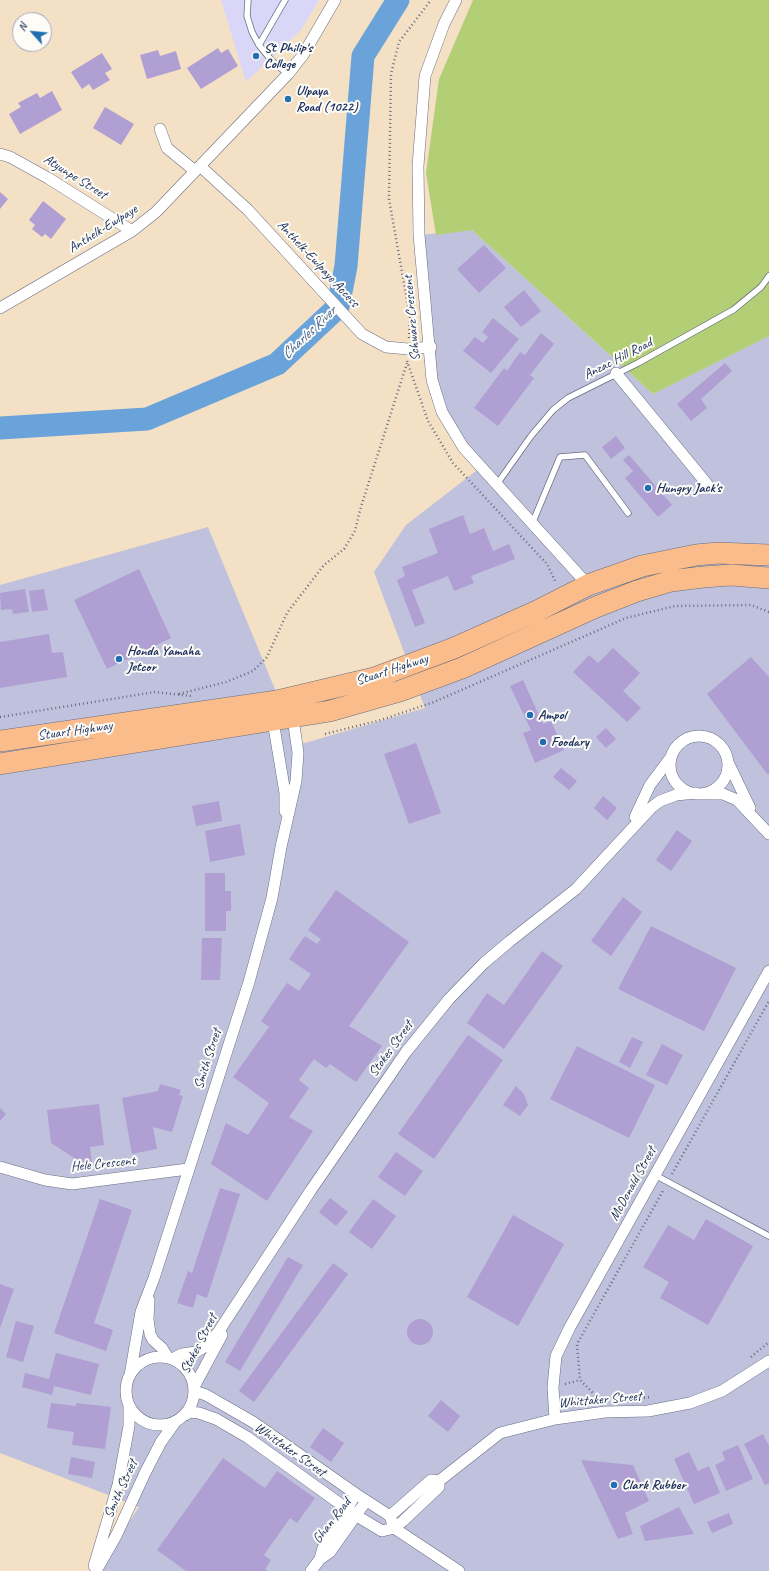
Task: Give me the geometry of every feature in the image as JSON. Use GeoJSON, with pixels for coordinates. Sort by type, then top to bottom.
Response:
{"type":"FeatureCollection","features":[{"type":"Feature","properties":{"kind":"highway","name":"Stuart Highway"},"geometry":{"type":"LineString","coordinates":[[0,764],[281,710],[419,662],[537,611],[584,580],[696,555],[718,553],[769,555]]}},
{"type":"Feature","properties":{"kind":"highway","name":"Stuart Highway"},"geometry":{"type":"LineString","coordinates":[[0,741],[281,710],[337,709],[400,691],[462,668],[596,607],[637,591],[671,581],[731,575],[769,578]]}},
{"type":"Feature","properties":{"kind":"highway"},"geometry":{"type":"LineString","coordinates":[[584,580],[596,607]]}},
{"type":"Feature","properties":{"kind":"street","name":"Anthelk-Ewlpaye"},"geometry":{"type":"LineString","coordinates":[[0,308],[132,231],[156,212],[288,74],[303,55],[335,0]]}},
{"type":"Feature","properties":{"kind":"street","name":"Schwarz Crescent"},"geometry":{"type":"LineString","coordinates":[[456,0],[444,24],[425,76],[419,158],[419,235],[431,348],[432,380],[442,412],[463,447],[584,580]]}},
{"type":"Feature","properties":{"kind":"street","name":"Anthelk-Ewlpaye Access"},"geometry":{"type":"LineString","coordinates":[[160,129],[167,148],[198,168],[248,210],[362,334],[386,347],[408,349],[431,348]]}},
{"type":"Feature","properties":{"kind":"street","name":"Atyunpe Street"},"geometry":{"type":"LineString","coordinates":[[1,154],[48,178],[132,231]]}},
{"type":"Feature","properties":{"kind":"street"},"geometry":{"type":"LineString","coordinates":[[616,373],[707,484]]}},
{"type":"Feature","properties":{"kind":"street","name":"Smith Street"},"geometry":{"type":"LineString","coordinates":[[130,1375],[138,1322],[154,1278],[262,939],[272,898],[298,767],[297,740],[281,710]]}},
{"type":"Feature","properties":{"kind":"street","name":"Smith Street"},"geometry":{"type":"LineString","coordinates":[[281,710],[285,793],[281,847]]}},
{"type":"Feature","properties":{"kind":"street"},"geometry":{"type":"LineString","coordinates":[[726,756],[727,769],[722,781],[716,788],[699,794],[683,789],[677,783],[670,769],[674,750],[685,740],[698,736],[712,739],[718,744],[726,756],[740,790],[757,820]]}},
{"type":"Feature","properties":{"kind":"street"},"geometry":{"type":"LineString","coordinates":[[621,839],[642,805],[650,786],[672,756]]}},
{"type":"Feature","properties":{"kind":"street"},"geometry":{"type":"LineString","coordinates":[[621,839],[645,813],[660,801],[676,795],[699,794],[730,796],[743,805],[769,834]]}},
{"type":"Feature","properties":{"kind":"street","name":"Stokes Street"},"geometry":{"type":"LineString","coordinates":[[170,1358],[196,1352],[204,1347],[217,1334],[310,1190],[406,1052],[428,1023],[484,964],[576,889],[621,839]]}},
{"type":"Feature","properties":{"kind":"street","name":"McDonald Street"},"geometry":{"type":"LineString","coordinates":[[555,1419],[553,1387],[556,1356],[570,1327],[769,971]]}},
{"type":"Feature","properties":{"kind":"street","name":"Hele Crescent"},"geometry":{"type":"LineString","coordinates":[[0,1167],[45,1180],[72,1184],[188,1169]]}},
{"type":"Feature","properties":{"kind":"street","name":"Smith Street"},"geometry":{"type":"LineString","coordinates":[[154,1278],[148,1309],[148,1326],[153,1340],[170,1358]]}},
{"type":"Feature","properties":{"kind":"street","name":"Stokes Street"},"geometry":{"type":"LineString","coordinates":[[194,1389],[231,1314]]}},
{"type":"Feature","properties":{"kind":"street"},"geometry":{"type":"LineString","coordinates":[[150,1358],[170,1358],[179,1362],[189,1373],[194,1389],[192,1403],[181,1418],[166,1425],[155,1426],[144,1422],[136,1416],[129,1407],[125,1391],[130,1375],[142,1362],[150,1358]]}},
{"type":"Feature","properties":{"kind":"street","name":"Whittaker Street"},"geometry":{"type":"LineString","coordinates":[[194,1389],[253,1422],[366,1501],[390,1516],[431,1480],[439,1481],[500,1433],[555,1419],[605,1412],[648,1411],[690,1404],[722,1391],[769,1361]]}},
{"type":"Feature","properties":{"kind":"street","name":"Smith Street"},"geometry":{"type":"LineString","coordinates":[[92,1571],[118,1485],[129,1426],[129,1407]]}},
{"type":"Feature","properties":{"kind":"street","name":"Whittaker Street"},"geometry":{"type":"LineString","coordinates":[[181,1418],[190,1412],[216,1418],[247,1437],[357,1516],[382,1531],[394,1528],[439,1487],[439,1481]]}},
{"type":"Feature","properties":{"kind":"street","name":"Smith Street"},"geometry":{"type":"LineString","coordinates":[[96,1571],[116,1536],[145,1472],[158,1448],[181,1418]]}},
{"type":"Feature","properties":{"kind":"street","name":"Ghan Road"},"geometry":{"type":"LineString","coordinates":[[320,1559],[323,1548],[346,1508],[356,1494]]}},
{"type":"Feature","properties":{"kind":"street","name":"Ghan Road"},"geometry":{"type":"LineString","coordinates":[[311,1571],[320,1559],[330,1552],[357,1516],[366,1501]]}},
{"type":"Feature","properties":{"kind":"street"},"geometry":{"type":"LineString","coordinates":[[390,1516],[394,1528],[459,1571]]}},
{"type":"Feature","properties":{"kind":"lane"},"geometry":{"type":"LineString","coordinates":[[248,0],[247,16],[252,32],[259,45],[272,61],[288,74]]}},
{"type":"Feature","properties":{"kind":"lane"},"geometry":{"type":"LineString","coordinates":[[259,45],[285,0]]}},
{"type":"Feature","properties":{"kind":"lane","name":"Anzac Hill Road"},"geometry":{"type":"LineString","coordinates":[[497,484],[531,436],[553,410],[568,398],[638,363],[733,310],[761,287],[769,276]]}},
{"type":"Feature","properties":{"kind":"lane"},"geometry":{"type":"LineString","coordinates":[[532,524],[560,457],[585,455],[628,514]]}},
{"type":"Feature","properties":{"kind":"lane"},"geometry":{"type":"LineString","coordinates":[[655,1175],[769,1236]]}},
{"type":"Feature","properties":{"kind":"path"},"geometry":{"type":"LineString","coordinates":[[176,694],[226,682],[253,671],[267,657],[287,614],[296,601],[324,565],[344,548],[355,531],[360,510],[408,362]]}},
{"type":"Feature","properties":{"kind":"path"},"geometry":{"type":"LineString","coordinates":[[552,586],[584,580]]}},
{"type":"Feature","properties":{"kind":"path"},"geometry":{"type":"LineString","coordinates":[[325,734],[382,720],[434,702],[626,618],[675,606],[751,605],[769,612]]}},
{"type":"Feature","properties":{"kind":"path"},"geometry":{"type":"LineString","coordinates":[[0,717],[155,692],[198,696]]}},
{"type":"Feature","properties":{"kind":"path"},"geometry":{"type":"LineString","coordinates":[[608,1400],[600,1400],[580,1380],[577,1344],[769,1001]]}},
{"type":"Feature","properties":{"kind":"path"},"geometry":{"type":"LineString","coordinates":[[748,1360],[769,1342]]}},
{"type":"Feature","properties":{"kind":"path"},"geometry":{"type":"LineString","coordinates":[[638,1398],[653,1397]]}},
{"type":"Feature","properties":{"kind":"shaded area","name":"St Philip's College"},"geometry":{"type":"Polygon","coordinates":[[[221,0],[319,0],[301,30],[246,82],[221,0]]]}},
{"type":"Feature","properties":{"kind":"shaded area"},"geometry":{"type":"Polygon","coordinates":[[[472,230],[653,394],[769,336],[769,1571],[97,1571],[139,1507],[0,1453],[0,585],[208,527],[298,745],[425,708],[374,572],[406,525],[481,467],[436,393],[419,235],[472,230]]]}},
{"type":"Feature","properties":{"kind":"green space"},"geometry":{"type":"Polygon","coordinates":[[[473,0],[769,0],[769,336],[653,394],[472,230],[436,235],[426,173],[439,79],[473,0]]]}},
{"type":"Feature","properties":{"kind":"building"},"geometry":{"type":"Polygon","coordinates":[[[218,48],[221,53],[228,49],[238,66],[201,89],[187,68],[218,48]]]}},
{"type":"Feature","properties":{"kind":"building"},"geometry":{"type":"Polygon","coordinates":[[[158,50],[160,56],[176,51],[181,69],[147,79],[140,55],[158,50]]]}},
{"type":"Feature","properties":{"kind":"building"},"geometry":{"type":"Polygon","coordinates":[[[102,53],[112,69],[105,73],[110,80],[93,90],[89,84],[82,89],[71,72],[102,53]]]}},
{"type":"Feature","properties":{"kind":"building"},"geometry":{"type":"Polygon","coordinates":[[[52,91],[62,110],[20,134],[9,114],[21,107],[18,103],[37,93],[40,98],[52,91]]]}},
{"type":"Feature","properties":{"kind":"building"},"geometry":{"type":"Polygon","coordinates":[[[105,107],[134,124],[121,145],[93,128],[105,107]]]}},
{"type":"Feature","properties":{"kind":"building"},"geometry":{"type":"Polygon","coordinates":[[[0,192],[8,199],[0,209],[0,192]]]}},
{"type":"Feature","properties":{"kind":"building"},"geometry":{"type":"Polygon","coordinates":[[[43,201],[66,219],[51,239],[45,234],[42,237],[32,229],[35,225],[29,220],[43,201]]]}},
{"type":"Feature","properties":{"kind":"building"},"geometry":{"type":"Polygon","coordinates":[[[484,245],[506,268],[479,293],[457,269],[484,245]]]}},
{"type":"Feature","properties":{"kind":"building"},"geometry":{"type":"Polygon","coordinates":[[[524,290],[541,311],[521,327],[504,307],[524,290]]]}},
{"type":"Feature","properties":{"kind":"building"},"geometry":{"type":"Polygon","coordinates":[[[493,318],[519,339],[491,373],[463,351],[475,337],[483,343],[488,337],[482,332],[493,318]]]}},
{"type":"Feature","properties":{"kind":"building"},"geometry":{"type":"Polygon","coordinates":[[[541,333],[554,344],[530,375],[534,378],[498,426],[474,408],[504,368],[507,371],[520,352],[525,355],[541,333]]]}},
{"type":"Feature","properties":{"kind":"building"},"geometry":{"type":"Polygon","coordinates":[[[725,363],[732,371],[701,399],[707,408],[691,421],[677,404],[725,363]]]}},
{"type":"Feature","properties":{"kind":"building"},"geometry":{"type":"Polygon","coordinates":[[[616,436],[625,448],[611,459],[602,447],[616,436]]]}},
{"type":"Feature","properties":{"kind":"building"},"geometry":{"type":"Polygon","coordinates":[[[629,455],[672,505],[658,517],[625,478],[633,471],[623,460],[629,455]]]}},
{"type":"Feature","properties":{"kind":"building"},"geometry":{"type":"Polygon","coordinates":[[[463,515],[470,534],[484,528],[493,551],[509,544],[515,559],[471,576],[474,583],[454,591],[448,576],[412,590],[425,623],[415,627],[397,580],[405,576],[402,567],[438,553],[429,529],[463,515]]]}},
{"type":"Feature","properties":{"kind":"building"},"geometry":{"type":"Polygon","coordinates":[[[139,569],[171,638],[107,669],[74,600],[139,569]]]}},
{"type":"Feature","properties":{"kind":"building"},"geometry":{"type":"Polygon","coordinates":[[[25,589],[29,612],[13,614],[12,609],[1,610],[0,593],[25,589]]]}},
{"type":"Feature","properties":{"kind":"building"},"geometry":{"type":"Polygon","coordinates":[[[44,589],[48,610],[32,612],[29,591],[44,589]]]}},
{"type":"Feature","properties":{"kind":"building"},"geometry":{"type":"Polygon","coordinates":[[[49,634],[52,653],[63,652],[67,677],[0,688],[0,642],[49,634]]]}},
{"type":"Feature","properties":{"kind":"building"},"geometry":{"type":"Polygon","coordinates":[[[613,648],[640,673],[623,691],[641,708],[627,722],[573,672],[589,655],[598,663],[613,648]]]}},
{"type":"Feature","properties":{"kind":"building"},"geometry":{"type":"Polygon","coordinates":[[[751,657],[769,677],[768,775],[707,694],[751,657]]]}},
{"type":"Feature","properties":{"kind":"building"},"geometry":{"type":"Polygon","coordinates":[[[523,680],[543,724],[551,721],[564,750],[535,763],[523,733],[531,730],[510,686],[523,680]]]}},
{"type":"Feature","properties":{"kind":"building"},"geometry":{"type":"Polygon","coordinates":[[[606,728],[616,739],[606,748],[596,737],[606,728]]]}},
{"type":"Feature","properties":{"kind":"building"},"geometry":{"type":"Polygon","coordinates":[[[416,743],[441,813],[409,824],[384,754],[416,743]]]}},
{"type":"Feature","properties":{"kind":"building"},"geometry":{"type":"Polygon","coordinates":[[[561,768],[577,781],[569,790],[553,777],[561,768]]]}},
{"type":"Feature","properties":{"kind":"building"},"geometry":{"type":"Polygon","coordinates":[[[603,796],[617,808],[607,820],[594,808],[603,796]]]}},
{"type":"Feature","properties":{"kind":"building"},"geometry":{"type":"Polygon","coordinates":[[[219,801],[222,821],[196,826],[192,806],[219,801]]]}},
{"type":"Feature","properties":{"kind":"building"},"geometry":{"type":"Polygon","coordinates":[[[240,824],[245,855],[210,862],[205,831],[240,824]]]}},
{"type":"Feature","properties":{"kind":"building"},"geometry":{"type":"Polygon","coordinates":[[[677,830],[692,841],[671,871],[656,860],[677,830]]]}},
{"type":"Feature","properties":{"kind":"building"},"geometry":{"type":"Polygon","coordinates":[[[205,873],[225,873],[225,891],[231,891],[231,911],[226,911],[226,931],[205,931],[205,873]]]}},
{"type":"Feature","properties":{"kind":"building"},"geometry":{"type":"Polygon","coordinates":[[[336,890],[409,942],[349,1026],[382,1046],[356,1082],[330,1064],[326,1068],[314,1059],[299,1080],[309,1088],[289,1117],[313,1131],[267,1201],[211,1164],[226,1123],[248,1135],[269,1103],[233,1077],[269,1027],[261,1021],[287,983],[299,991],[311,974],[289,959],[305,936],[317,944],[321,939],[308,930],[336,890]]]}},
{"type":"Feature","properties":{"kind":"building"},"geometry":{"type":"Polygon","coordinates":[[[623,897],[642,912],[611,956],[591,941],[623,897]]]}},
{"type":"Feature","properties":{"kind":"building"},"geometry":{"type":"Polygon","coordinates":[[[651,926],[736,968],[704,1031],[618,989],[651,926]]]}},
{"type":"Feature","properties":{"kind":"building"},"geometry":{"type":"Polygon","coordinates":[[[202,938],[222,938],[220,980],[201,980],[202,938]]]}},
{"type":"Feature","properties":{"kind":"building"},"geometry":{"type":"Polygon","coordinates":[[[542,951],[563,966],[504,1049],[467,1023],[487,993],[504,1005],[542,951]]]}},
{"type":"Feature","properties":{"kind":"building"},"geometry":{"type":"Polygon","coordinates":[[[468,1035],[503,1060],[434,1159],[398,1134],[468,1035]]]}},
{"type":"Feature","properties":{"kind":"building"},"geometry":{"type":"Polygon","coordinates":[[[632,1037],[643,1042],[630,1068],[619,1062],[632,1037]]]}},
{"type":"Feature","properties":{"kind":"building"},"geometry":{"type":"Polygon","coordinates":[[[662,1044],[683,1055],[667,1085],[646,1075],[662,1044]]]}},
{"type":"Feature","properties":{"kind":"building"},"geometry":{"type":"Polygon","coordinates":[[[577,1046],[655,1085],[629,1138],[550,1099],[577,1046]]]}},
{"type":"Feature","properties":{"kind":"building"},"geometry":{"type":"Polygon","coordinates":[[[160,1084],[181,1090],[179,1095],[183,1096],[172,1132],[153,1127],[157,1149],[132,1154],[122,1098],[158,1091],[160,1084]]]}},
{"type":"Feature","properties":{"kind":"building"},"geometry":{"type":"Polygon","coordinates":[[[516,1086],[524,1094],[528,1105],[520,1116],[503,1105],[516,1086]]]}},
{"type":"Feature","properties":{"kind":"building"},"geometry":{"type":"Polygon","coordinates":[[[99,1104],[104,1145],[90,1147],[92,1162],[82,1163],[51,1143],[47,1110],[99,1104]]]}},
{"type":"Feature","properties":{"kind":"building"},"geometry":{"type":"Polygon","coordinates":[[[0,1108],[6,1114],[0,1121],[0,1108]]]}},
{"type":"Feature","properties":{"kind":"building"},"geometry":{"type":"Polygon","coordinates":[[[396,1152],[423,1171],[405,1196],[378,1177],[396,1152]]]}},
{"type":"Feature","properties":{"kind":"building"},"geometry":{"type":"Polygon","coordinates":[[[220,1188],[240,1194],[207,1298],[197,1294],[193,1308],[177,1303],[188,1271],[192,1273],[220,1188]]]}},
{"type":"Feature","properties":{"kind":"building"},"geometry":{"type":"Polygon","coordinates":[[[330,1198],[348,1212],[336,1226],[319,1212],[330,1198]]]}},
{"type":"Feature","properties":{"kind":"building"},"geometry":{"type":"Polygon","coordinates":[[[100,1199],[132,1210],[94,1323],[113,1330],[106,1351],[54,1333],[100,1199]]]}},
{"type":"Feature","properties":{"kind":"building"},"geometry":{"type":"Polygon","coordinates":[[[373,1199],[396,1216],[372,1249],[349,1232],[373,1199]]]}},
{"type":"Feature","properties":{"kind":"building"},"geometry":{"type":"Polygon","coordinates":[[[513,1215],[564,1244],[518,1326],[467,1297],[513,1215]]]}},
{"type":"Feature","properties":{"kind":"building"},"geometry":{"type":"Polygon","coordinates":[[[706,1219],[753,1246],[708,1325],[660,1298],[669,1282],[643,1267],[668,1225],[694,1240],[706,1219]]]}},
{"type":"Feature","properties":{"kind":"building"},"geometry":{"type":"Polygon","coordinates":[[[288,1257],[303,1265],[240,1371],[225,1362],[288,1257]]]}},
{"type":"Feature","properties":{"kind":"building"},"geometry":{"type":"Polygon","coordinates":[[[333,1263],[348,1274],[254,1402],[239,1391],[333,1263]]]}},
{"type":"Feature","properties":{"kind":"building"},"geometry":{"type":"Polygon","coordinates":[[[0,1284],[14,1289],[0,1328],[0,1284]]]}},
{"type":"Feature","properties":{"kind":"building"},"geometry":{"type":"Polygon","coordinates":[[[420,1319],[429,1323],[433,1332],[429,1341],[420,1345],[411,1341],[407,1332],[411,1323],[420,1319]]]}},
{"type":"Feature","properties":{"kind":"building"},"geometry":{"type":"Polygon","coordinates":[[[16,1321],[34,1326],[23,1362],[6,1357],[16,1321]]]}},
{"type":"Feature","properties":{"kind":"building"},"geometry":{"type":"Polygon","coordinates":[[[56,1353],[99,1364],[91,1395],[54,1386],[52,1395],[22,1387],[25,1373],[49,1379],[56,1353]]]}},
{"type":"Feature","properties":{"kind":"building"},"geometry":{"type":"Polygon","coordinates":[[[441,1400],[460,1416],[448,1432],[428,1416],[441,1400]]]}},
{"type":"Feature","properties":{"kind":"building"},"geometry":{"type":"Polygon","coordinates":[[[51,1403],[76,1406],[76,1403],[111,1407],[105,1449],[72,1445],[74,1432],[47,1428],[51,1403]]]}},
{"type":"Feature","properties":{"kind":"building"},"geometry":{"type":"Polygon","coordinates":[[[323,1428],[344,1443],[331,1462],[310,1447],[323,1428]]]}},
{"type":"Feature","properties":{"kind":"building"},"geometry":{"type":"Polygon","coordinates":[[[763,1434],[769,1446],[769,1483],[765,1485],[744,1444],[763,1434]]]}},
{"type":"Feature","properties":{"kind":"building"},"geometry":{"type":"Polygon","coordinates":[[[738,1445],[753,1479],[726,1491],[715,1465],[725,1460],[722,1452],[738,1445]]]}},
{"type":"Feature","properties":{"kind":"building"},"geometry":{"type":"Polygon","coordinates":[[[689,1452],[698,1471],[709,1466],[720,1493],[694,1504],[674,1459],[689,1452]]]}},
{"type":"Feature","properties":{"kind":"building"},"geometry":{"type":"Polygon","coordinates":[[[71,1457],[95,1462],[92,1478],[68,1474],[71,1457]]]}},
{"type":"Feature","properties":{"kind":"building"},"geometry":{"type":"Polygon","coordinates":[[[223,1458],[265,1488],[277,1471],[315,1498],[297,1523],[290,1518],[264,1555],[271,1560],[265,1569],[268,1571],[186,1571],[157,1550],[223,1458]]]}},
{"type":"Feature","properties":{"kind":"building"},"geometry":{"type":"Polygon","coordinates":[[[581,1460],[633,1465],[649,1501],[625,1513],[633,1534],[618,1539],[581,1460]]]}},
{"type":"Feature","properties":{"kind":"building"},"geometry":{"type":"Polygon","coordinates":[[[679,1507],[694,1534],[645,1541],[640,1526],[679,1507]]]}},
{"type":"Feature","properties":{"kind":"building"},"geometry":{"type":"Polygon","coordinates":[[[729,1513],[733,1524],[712,1533],[707,1522],[729,1513]]]}},
{"type":"Feature","properties":{"kind":"waterway","name":"Charles River"},"geometry":{"type":"LineString","coordinates":[[0,428],[147,419],[277,364],[338,307],[346,266],[363,56],[398,0]]}},
{"type":"Feature","properties":{"kind":"place","name":"St Philip's College"},"geometry":{"type":"Point","coordinates":[256,56]}},
{"type":"Feature","properties":{"kind":"place","name":"Ulpaya Road (1022)"},"geometry":{"type":"Point","coordinates":[288,99]}},
{"type":"Feature","properties":{"kind":"place","name":"Hungry Jack's"},"geometry":{"type":"Point","coordinates":[648,488]}},
{"type":"Feature","properties":{"kind":"place","name":"Honda Yamaha Jetcor"},"geometry":{"type":"Point","coordinates":[119,659]}},
{"type":"Feature","properties":{"kind":"place","name":"Ampol"},"geometry":{"type":"Point","coordinates":[530,715]}},
{"type":"Feature","properties":{"kind":"place","name":"Foodary"},"geometry":{"type":"Point","coordinates":[543,742]}},
{"type":"Feature","properties":{"kind":"place","name":"Clark Rubber"},"geometry":{"type":"Point","coordinates":[614,1485]}}]}
